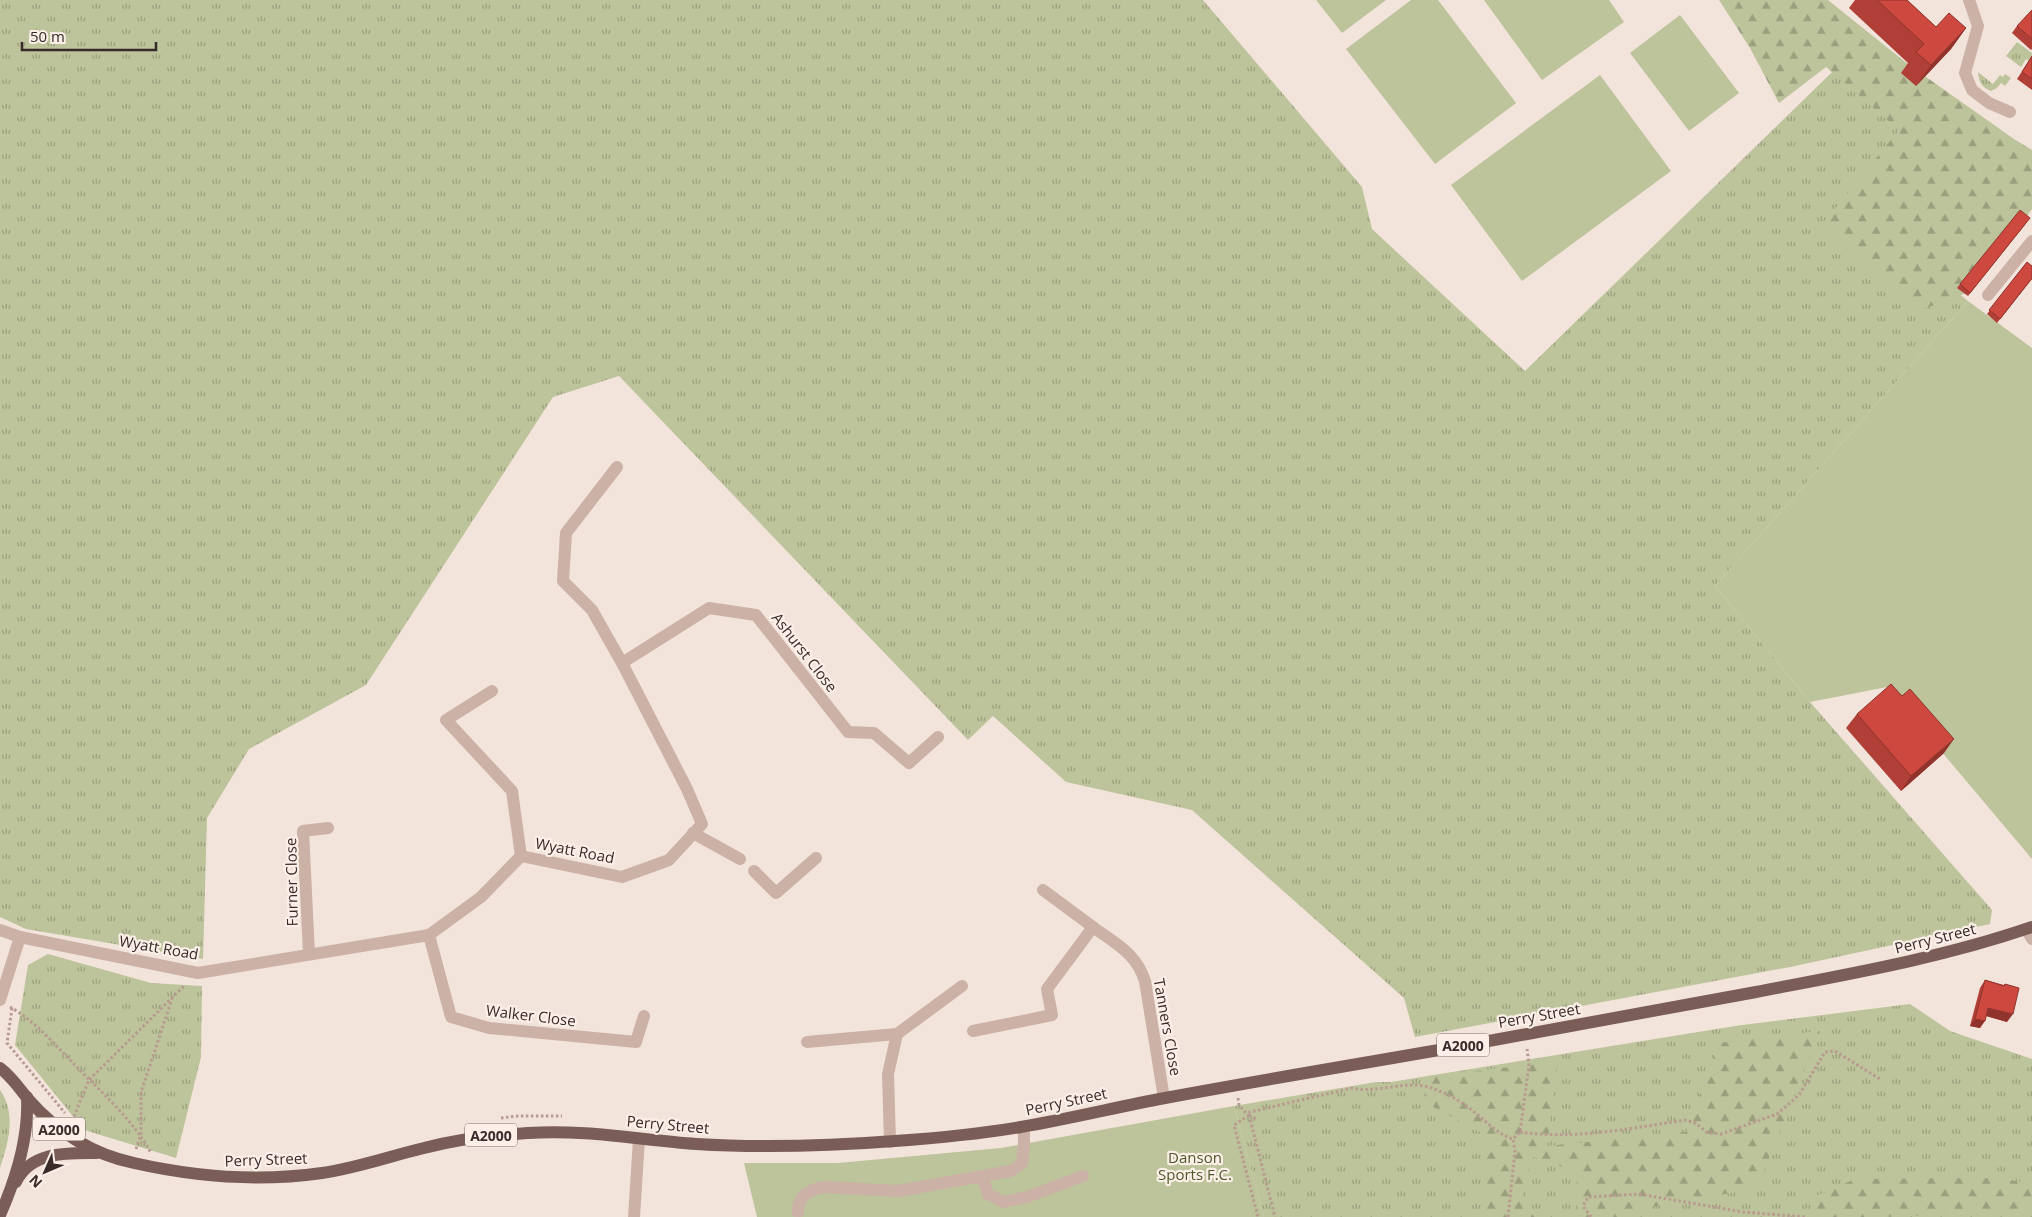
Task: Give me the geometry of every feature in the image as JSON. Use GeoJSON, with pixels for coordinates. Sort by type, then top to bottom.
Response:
{"type":"FeatureCollection","features":[{"type":"Feature","properties":{"kind":"main road","name":"Perry Street"},"geometry":{"type":"LineString","coordinates":[[0,1068],[12,1078],[27,1097],[65,1134],[97,1153],[132,1163],[200,1175],[234,1178],[322,1173],[426,1147],[481,1136],[532,1132],[573,1132],[701,1144],[760,1145],[890,1142],[952,1137],[1024,1127],[1164,1098],[1525,1034],[1890,966],[2030,932]]}},
{"type":"Feature","properties":{"kind":"main road"},"geometry":{"type":"LineString","coordinates":[[0,1215],[8,1196],[25,1132],[28,1116],[27,1097]]}},
{"type":"Feature","properties":{"kind":"main road","name":"Perry Street"},"geometry":{"type":"LineString","coordinates":[[8,1196],[19,1174],[36,1160],[62,1153],[97,1153]]}},
{"type":"Feature","properties":{"kind":"street"},"geometry":{"type":"LineString","coordinates":[[1969,0],[1978,26],[1965,73],[1972,90],[1989,103],[2010,112]]}},
{"type":"Feature","properties":{"kind":"street"},"geometry":{"type":"LineString","coordinates":[[1988,295],[2032,241]]}},
{"type":"Feature","properties":{"kind":"street"},"geometry":{"type":"LineString","coordinates":[[618,468],[566,532],[562,581],[592,610],[622,663],[688,789],[702,824],[694,833],[740,859]]}},
{"type":"Feature","properties":{"kind":"street","name":"Ashurst Close"},"geometry":{"type":"LineString","coordinates":[[622,663],[709,608],[756,615],[848,732],[874,733],[909,763],[938,737]]}},
{"type":"Feature","properties":{"kind":"street"},"geometry":{"type":"LineString","coordinates":[[492,691],[446,720],[512,791],[521,856]]}},
{"type":"Feature","properties":{"kind":"street","name":"Furner Close"},"geometry":{"type":"LineString","coordinates":[[309,954],[303,831],[328,828]]}},
{"type":"Feature","properties":{"kind":"street","name":"Wyatt Road"},"geometry":{"type":"LineString","coordinates":[[0,930],[20,937],[198,973],[429,935],[481,897],[521,856],[622,877],[668,860],[694,833]]}},
{"type":"Feature","properties":{"kind":"street"},"geometry":{"type":"LineString","coordinates":[[754,870],[776,893],[816,858]]}},
{"type":"Feature","properties":{"kind":"street","name":"Tanners Close"},"geometry":{"type":"LineString","coordinates":[[1043,890],[1129,954],[1140,967],[1145,981],[1164,1098]]}},
{"type":"Feature","properties":{"kind":"street"},"geometry":{"type":"LineString","coordinates":[[973,1031],[1052,1015],[1047,989],[1093,927]]}},
{"type":"Feature","properties":{"kind":"street","name":"Walker Close"},"geometry":{"type":"LineString","coordinates":[[429,935],[451,1017],[489,1028],[636,1042],[644,1016]]}},
{"type":"Feature","properties":{"kind":"street"},"geometry":{"type":"LineString","coordinates":[[0,1000],[20,937]]}},
{"type":"Feature","properties":{"kind":"street"},"geometry":{"type":"LineString","coordinates":[[807,1042],[897,1034],[962,986]]}},
{"type":"Feature","properties":{"kind":"street"},"geometry":{"type":"LineString","coordinates":[[890,1142],[888,1074],[897,1034]]}},
{"type":"Feature","properties":{"kind":"street"},"geometry":{"type":"LineString","coordinates":[[798,1212],[798,1206],[804,1196],[814,1189],[898,1190],[1011,1171],[1022,1163],[1024,1127]]}},
{"type":"Feature","properties":{"kind":"street"},"geometry":{"type":"LineString","coordinates":[[634,1217],[639,1139]]}},
{"type":"Feature","properties":{"kind":"street"},"geometry":{"type":"LineString","coordinates":[[982,1176],[988,1194],[1003,1202],[1027,1197],[1083,1176]]}},
{"type":"Feature","properties":{"kind":"path"},"geometry":{"type":"LineString","coordinates":[[72,1121],[89,1080],[198,973]]}},
{"type":"Feature","properties":{"kind":"path"},"geometry":{"type":"LineString","coordinates":[[136,1150],[141,1134],[141,1092],[172,998]]}},
{"type":"Feature","properties":{"kind":"path"},"geometry":{"type":"LineString","coordinates":[[75,1125],[28,1066],[10,1048],[7,1042],[12,1008],[49,1039],[141,1134],[153,1155]]}},
{"type":"Feature","properties":{"kind":"path"},"geometry":{"type":"LineString","coordinates":[[1508,1217],[1514,1151],[1513,1139],[1520,1132],[1529,1065],[1525,1034]]}},
{"type":"Feature","properties":{"kind":"path"},"geometry":{"type":"LineString","coordinates":[[1520,1132],[1533,1134],[1596,1133],[1686,1120],[1708,1133],[1720,1134],[1777,1114],[1799,1095],[1825,1052],[1835,1051],[1880,1079]]}},
{"type":"Feature","properties":{"kind":"path"},"geometry":{"type":"LineString","coordinates":[[1235,1086],[1239,1105],[1246,1113],[1352,1088],[1362,1090],[1409,1084],[1421,1085],[1443,1092],[1471,1109],[1502,1136],[1513,1139]]}},
{"type":"Feature","properties":{"kind":"path"},"geometry":{"type":"LineString","coordinates":[[1249,1115],[1256,1119]]}},
{"type":"Feature","properties":{"kind":"path"},"geometry":{"type":"LineString","coordinates":[[1249,1115],[1234,1125],[1258,1217]]}},
{"type":"Feature","properties":{"kind":"path"},"geometry":{"type":"LineString","coordinates":[[1249,1115],[1275,1217]]}},
{"type":"Feature","properties":{"kind":"path"},"geometry":{"type":"LineString","coordinates":[[1591,1217],[1583,1206],[1588,1197],[1639,1194],[1743,1212],[1805,1217]]}},
{"type":"Feature","properties":{"kind":"green space"},"geometry":{"type":"Polygon","coordinates":[[[0,0],[1203,0],[1362,187],[1372,229],[1525,371],[1863,42],[1942,115],[1869,222],[1968,301],[1715,586],[1810,702],[1992,910],[1990,924],[1795,966],[1415,1037],[1404,998],[1192,810],[1066,782],[993,716],[968,740],[619,376],[553,397],[366,685],[249,749],[207,818],[203,959],[26,929],[0,917],[0,0]]]}},
{"type":"Feature","properties":{"kind":"green space"},"geometry":{"type":"Polygon","coordinates":[[[1316,0],[1386,0],[1342,33],[1316,0]]]}},
{"type":"Feature","properties":{"kind":"green space"},"geometry":{"type":"Polygon","coordinates":[[[1411,0],[1438,0],[1516,103],[1435,164],[1346,49],[1411,0]]]}},
{"type":"Feature","properties":{"kind":"green space"},"geometry":{"type":"Polygon","coordinates":[[[1484,0],[1609,0],[1624,22],[1542,80],[1484,0]]]}},
{"type":"Feature","properties":{"kind":"green space"},"geometry":{"type":"Polygon","coordinates":[[[1719,0],[1828,0],[1909,65],[2032,150],[2032,209],[1972,291],[1921,310],[1822,225],[1899,130],[1826,67],[1779,103],[1750,48],[1719,0]]]}},
{"type":"Feature","properties":{"kind":"green space"},"geometry":{"type":"Polygon","coordinates":[[[1680,15],[1739,93],[1689,131],[1630,53],[1680,15]]]}},
{"type":"Feature","properties":{"kind":"green space"},"geometry":{"type":"Polygon","coordinates":[[[2017,42],[2032,53],[2032,63],[2026,59],[2021,67],[2006,56],[2017,42]]]}},
{"type":"Feature","properties":{"kind":"green space"},"geometry":{"type":"Polygon","coordinates":[[[1978,72],[1993,84],[2000,75],[2003,77],[2005,74],[2011,78],[2005,86],[2001,83],[1991,91],[1981,84],[1978,72]]]}},
{"type":"Feature","properties":{"kind":"green space"},"geometry":{"type":"Polygon","coordinates":[[[1600,75],[1671,171],[1522,281],[1451,185],[1600,75]]]}},
{"type":"Feature","properties":{"kind":"green space"},"geometry":{"type":"Polygon","coordinates":[[[1968,301],[2032,348],[2032,859],[1887,687],[1810,702],[1715,586],[1968,301]]]}},
{"type":"Feature","properties":{"kind":"green space"},"geometry":{"type":"Polygon","coordinates":[[[48,954],[151,983],[202,986],[201,1057],[176,1158],[84,1130],[15,1045],[28,965],[48,954]]]}},
{"type":"Feature","properties":{"kind":"green space"},"geometry":{"type":"Polygon","coordinates":[[[1910,1004],[1950,1031],[2032,1059],[2032,1217],[1264,1217],[1234,1106],[1735,1026],[1910,1004]]]}},
{"type":"Feature","properties":{"kind":"green space"},"geometry":{"type":"Polygon","coordinates":[[[1820,1031],[1757,1188],[1631,1211],[1625,1217],[1576,1217],[1577,1172],[1533,1157],[1520,1202],[1535,1217],[1484,1217],[1482,1133],[1424,1102],[1426,1076],[1558,1062],[1547,1146],[1686,1132],[1719,1043],[1820,1031]]]}},
{"type":"Feature","properties":{"kind":"green space"},"geometry":{"type":"Polygon","coordinates":[[[0,1090],[5,1099],[10,1119],[6,1149],[0,1168],[0,1090]]]}},
{"type":"Feature","properties":{"kind":"green space","name":"Danson Sports F.C."},"geometry":{"type":"Polygon","coordinates":[[[1234,1106],[1264,1217],[757,1217],[744,1163],[838,1163],[1001,1148],[1234,1106]]]}},
{"type":"Feature","properties":{"kind":"green space"},"geometry":{"type":"Polygon","coordinates":[[[1990,1178],[2032,1183],[2032,1211],[1885,1217],[1816,1217],[1814,1197],[1855,1179],[1990,1178]]]}},
{"type":"Feature","properties":{"kind":"building"},"geometry":{"type":"Polygon","coordinates":[[[1877,0],[1907,0],[1936,27],[1949,13],[1966,28],[1931,65],[1916,52],[1924,44],[1877,0]]]}},
{"type":"Feature","properties":{"kind":"building"},"geometry":{"type":"Polygon","coordinates":[[[2032,10],[2032,39],[2017,26],[2032,10]]]}},
{"type":"Feature","properties":{"kind":"building"},"geometry":{"type":"Polygon","coordinates":[[[2032,56],[2032,79],[2022,72],[2032,56]]]}},
{"type":"Feature","properties":{"kind":"building"},"geometry":{"type":"Polygon","coordinates":[[[2020,210],[2030,218],[1970,293],[1960,284],[2020,210]]]}},
{"type":"Feature","properties":{"kind":"building"},"geometry":{"type":"Polygon","coordinates":[[[2027,262],[2032,266],[2032,278],[2000,319],[1989,310],[2027,262]]]}},
{"type":"Feature","properties":{"kind":"building"},"geometry":{"type":"Polygon","coordinates":[[[1891,684],[1902,696],[1910,689],[1954,739],[1911,776],[1857,714],[1891,684]]]}},
{"type":"Feature","properties":{"kind":"building"},"geometry":{"type":"Polygon","coordinates":[[[1985,980],[2019,988],[2013,1014],[1988,1008],[1985,1021],[1975,1019],[1985,980]]]}}]}
